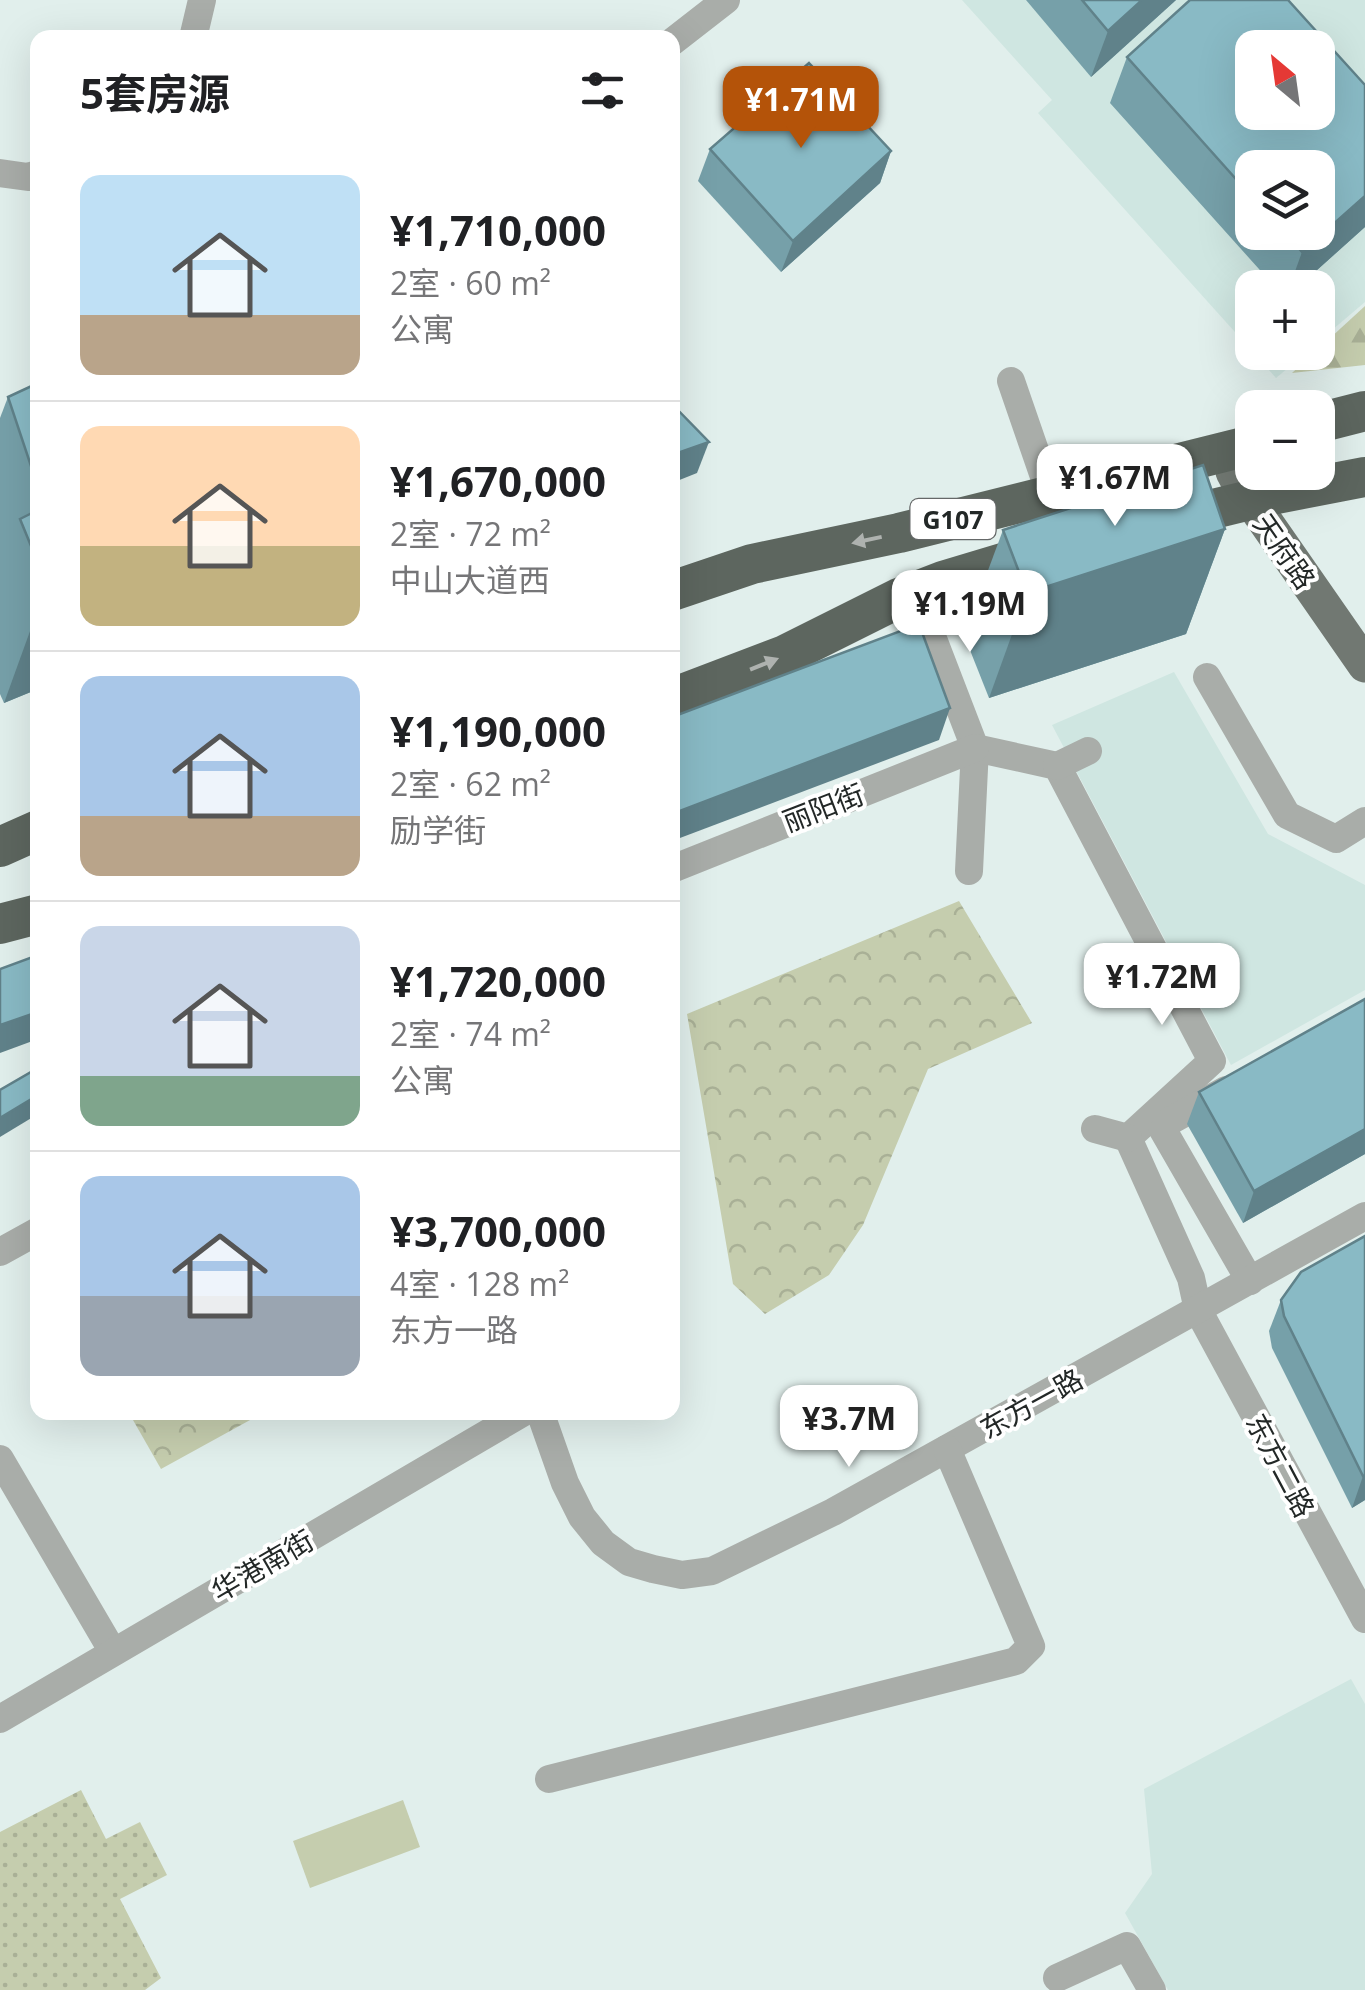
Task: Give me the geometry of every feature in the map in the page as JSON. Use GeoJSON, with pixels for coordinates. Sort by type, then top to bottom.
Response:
{"type":"FeatureCollection","features":[{"type":"Feature","properties":{"kind":"highway"},"geometry":{"type":"LineString","coordinates":[[1335,419],[1365,411]]}},
{"type":"Feature","properties":{"kind":"highway","name":"G107"},"geometry":{"type":"LineString","coordinates":[[680,588],[752,564],[898,533],[1050,494],[1235,474]]}},
{"type":"Feature","properties":{"kind":"highway","name":"G107"},"geometry":{"type":"LineString","coordinates":[[1335,476],[1365,477]]}},
{"type":"Feature","properties":{"kind":"highway","name":"G107"},"geometry":{"type":"LineString","coordinates":[[1124,530],[1235,480]]}},
{"type":"Feature","properties":{"kind":"highway","name":"G107"},"geometry":{"type":"LineString","coordinates":[[680,695],[785,655],[915,592],[1006,561],[1080,542]]}},
{"type":"Feature","properties":{"kind":"highway"},"geometry":{"type":"LineString","coordinates":[[0,847],[30,831]]}},
{"type":"Feature","properties":{"kind":"highway"},"geometry":{"type":"LineString","coordinates":[[0,924],[30,916]]}},
{"type":"Feature","properties":{"kind":"main road","name":"天府路"},"geometry":{"type":"LineString","coordinates":[[1263,490],[1365,665]]}},
{"type":"Feature","properties":{"kind":"main road","name":"天府路"},"geometry":{"type":"LineString","coordinates":[[1266,490],[1365,630]]}},
{"type":"Feature","properties":{"kind":"street"},"geometry":{"type":"LineString","coordinates":[[195,30],[202,0]]}},
{"type":"Feature","properties":{"kind":"street"},"geometry":{"type":"LineString","coordinates":[[680,36],[726,0]]}},
{"type":"Feature","properties":{"kind":"street"},"geometry":{"type":"LineString","coordinates":[[0,173],[30,176]]}},
{"type":"Feature","properties":{"kind":"street"},"geometry":{"type":"LineString","coordinates":[[1011,381],[1050,494]]}},
{"type":"Feature","properties":{"kind":"street"},"geometry":{"type":"LineString","coordinates":[[915,592],[973,743],[969,871]]}},
{"type":"Feature","properties":{"kind":"street"},"geometry":{"type":"LineString","coordinates":[[1207,677],[1288,815],[1336,839],[1365,821]]}},
{"type":"Feature","properties":{"kind":"street"},"geometry":{"type":"LineString","coordinates":[[973,743],[1057,766],[1088,751]]}},
{"type":"Feature","properties":{"kind":"street","name":"丽阳街"},"geometry":{"type":"LineString","coordinates":[[680,865],[973,743]]}},
{"type":"Feature","properties":{"kind":"street"},"geometry":{"type":"LineString","coordinates":[[1057,766],[1212,1061],[1128,1138],[1095,1130]]}},
{"type":"Feature","properties":{"kind":"street"},"geometry":{"type":"LineString","coordinates":[[0,830],[30,828]]}},
{"type":"Feature","properties":{"kind":"street"},"geometry":{"type":"LineString","coordinates":[[1250,1281],[1164,1130],[1170,1122],[1251,1076]]}},
{"type":"Feature","properties":{"kind":"street","name":"东方二路"},"geometry":{"type":"LineString","coordinates":[[1128,1138],[1191,1278],[1198,1310],[1365,1619]]}},
{"type":"Feature","properties":{"kind":"street","name":"东方一路"},"geometry":{"type":"LineString","coordinates":[[543,1420],[565,1483],[582,1517],[604,1543],[629,1562],[682,1574],[712,1571],[764,1548],[947,1449],[1365,1216]]}},
{"type":"Feature","properties":{"kind":"street"},"geometry":{"type":"LineString","coordinates":[[0,1252],[30,1235]]}},
{"type":"Feature","properties":{"kind":"street","name":"华港南街"},"geometry":{"type":"LineString","coordinates":[[0,1718],[510,1420]]}},
{"type":"Feature","properties":{"kind":"street"},"geometry":{"type":"LineString","coordinates":[[550,1779],[1016,1661],[1031,1646],[947,1449]]}},
{"type":"Feature","properties":{"kind":"street"},"geometry":{"type":"LineString","coordinates":[[0,1459],[114,1652]]}},
{"type":"Feature","properties":{"kind":"street"},"geometry":{"type":"LineString","coordinates":[[1057,1978],[1127,1946],[1152,1990]]}},
{"type":"Feature","properties":{"kind":"shaded area"},"geometry":{"type":"Polygon","coordinates":[[[962,0],[1238,0],[1247,30],[1235,30],[1235,130],[1335,130],[1335,121],[1365,138],[1365,302],[1335,328],[1335,270],[1235,270],[1235,332],[1038,113],[1052,100],[962,0]]]}},
{"type":"Feature","properties":{"kind":"shaded area"},"geometry":{"type":"Polygon","coordinates":[[[1280,0],[1365,0],[1365,85],[1335,55],[1335,30],[1310,30],[1280,0]]]}},
{"type":"Feature","properties":{"kind":"shaded area"},"geometry":{"type":"Polygon","coordinates":[[[1269,370],[1286,370],[1276,378],[1269,370]]]}},
{"type":"Feature","properties":{"kind":"shaded area"},"geometry":{"type":"Polygon","coordinates":[[[1174,672],[1268,834],[1365,885],[1365,990],[1231,1065],[1052,725],[1174,672]]]}},
{"type":"Feature","properties":{"kind":"shaded area"},"geometry":{"type":"Polygon","coordinates":[[[1351,1679],[1365,1704],[1365,1990],[1168,1990],[1125,1913],[1152,1874],[1144,1789],[1351,1679]]]}},
{"type":"Feature","properties":{"kind":"green space"},"geometry":{"type":"Polygon","coordinates":[[[1365,306],[1365,365],[1335,368],[1335,334],[1365,306]]]}},
{"type":"Feature","properties":{"kind":"green space"},"geometry":{"type":"Polygon","coordinates":[[[959,901],[1032,1023],[928,1069],[863,1225],[829,1275],[765,1314],[733,1284],[687,1014],[959,901]]]}},
{"type":"Feature","properties":{"kind":"green space"},"geometry":{"type":"Polygon","coordinates":[[[133,1420],[250,1420],[161,1469],[133,1420]]]}},
{"type":"Feature","properties":{"kind":"green space"},"geometry":{"type":"Polygon","coordinates":[[[81,1790],[106,1839],[140,1822],[167,1875],[120,1899],[161,1978],[145,1990],[0,1990],[0,1832],[81,1790]]]}},
{"type":"Feature","properties":{"kind":"green space"},"geometry":{"type":"Polygon","coordinates":[[[403,1800],[420,1847],[310,1888],[293,1841],[403,1800]]]}},
{"type":"Feature","properties":{"kind":"building"},"geometry":{"type":"Polygon","coordinates":[[[1082,0],[1142,0],[1108,31],[1082,0]]]}},
{"type":"Feature","properties":{"kind":"building"},"geometry":{"type":"Polygon","coordinates":[[[1190,0],[1288,0],[1315,30],[1235,30],[1235,130],[1335,130],[1335,52],[1365,85],[1365,196],[1335,223],[1335,150],[1235,150],[1235,178],[1127,57],[1190,0]]]}},
{"type":"Feature","properties":{"kind":"building"},"geometry":{"type":"Polygon","coordinates":[[[809,63],[891,151],[793,241],[710,149],[809,63]]]}},
{"type":"Feature","properties":{"kind":"building"},"geometry":{"type":"Polygon","coordinates":[[[30,387],[30,463],[8,397],[30,387]]]}},
{"type":"Feature","properties":{"kind":"building"},"geometry":{"type":"Polygon","coordinates":[[[680,412],[709,442],[680,452],[680,412]]]}},
{"type":"Feature","properties":{"kind":"building"},"geometry":{"type":"Polygon","coordinates":[[[1203,465],[1225,529],[1027,593],[1003,530],[1203,465]]]}},
{"type":"Feature","properties":{"kind":"building"},"geometry":{"type":"Polygon","coordinates":[[[30,514],[30,543],[20,519],[30,514]]]}},
{"type":"Feature","properties":{"kind":"building"},"geometry":{"type":"Polygon","coordinates":[[[919,624],[950,708],[680,811],[680,714],[919,624]]]}},
{"type":"Feature","properties":{"kind":"building"},"geometry":{"type":"Polygon","coordinates":[[[30,958],[30,1015],[0,1025],[0,969],[30,958]]]}},
{"type":"Feature","properties":{"kind":"building"},"geometry":{"type":"Polygon","coordinates":[[[1365,999],[1365,1129],[1254,1191],[1199,1092],[1365,999]]]}},
{"type":"Feature","properties":{"kind":"building"},"geometry":{"type":"Polygon","coordinates":[[[30,1073],[30,1100],[0,1118],[0,1090],[30,1073]]]}},
{"type":"Feature","properties":{"kind":"building"},"geometry":{"type":"Polygon","coordinates":[[[1365,1236],[1363,1476],[1284,1316],[1281,1300],[1301,1272],[1365,1236]]]}}]}
